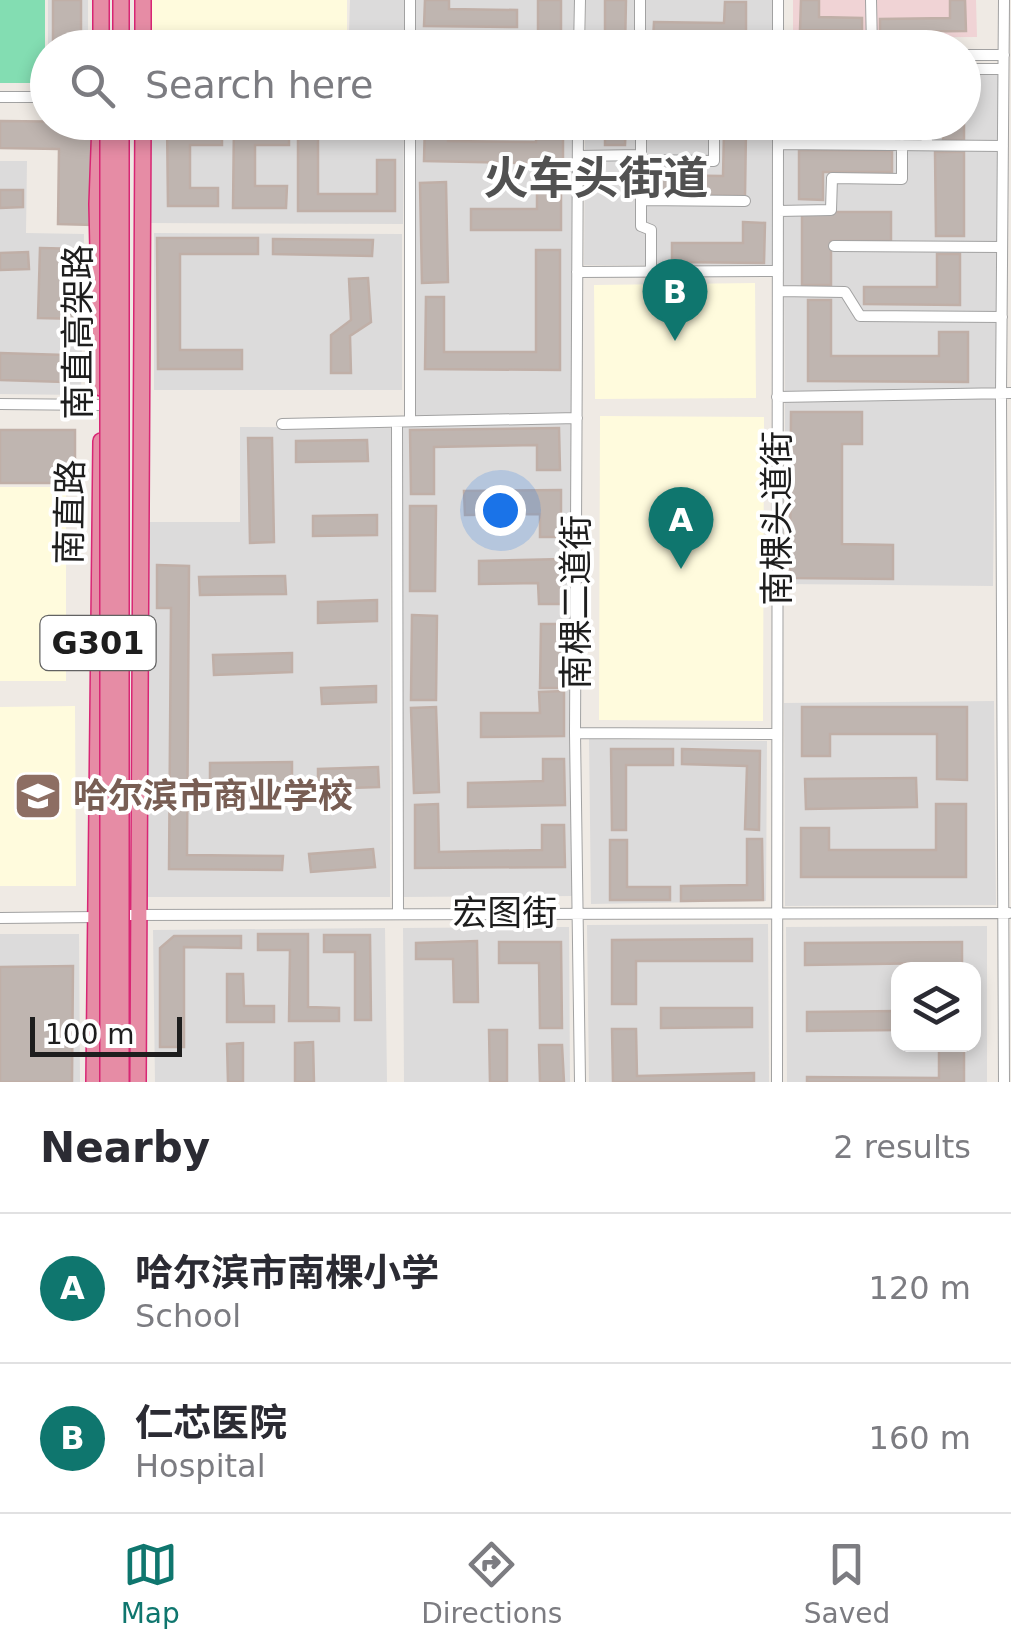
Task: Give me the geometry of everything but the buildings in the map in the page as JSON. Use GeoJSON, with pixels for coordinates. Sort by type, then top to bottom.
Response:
{"type":"FeatureCollection","features":[{"type":"Feature","properties":{"kind":"highway"},"geometry":{"type":"LineString","coordinates":[[105,0],[105,30]]}},
{"type":"Feature","properties":{"kind":"highway"},"geometry":{"type":"LineString","coordinates":[[122,0],[122,30]]}},
{"type":"Feature","properties":{"kind":"highway"},"geometry":{"type":"LineString","coordinates":[[143,0],[143,30]]}},
{"type":"Feature","properties":{"kind":"highway","name":"南直路"},"geometry":{"type":"LineString","coordinates":[[94,1082],[101,405],[96,204],[99,140]]}},
{"type":"Feature","properties":{"kind":"highway","name":"南直高架路"},"geometry":{"type":"LineString","coordinates":[[108,140],[108,1082]]}},
{"type":"Feature","properties":{"kind":"highway","name":"南直高架路"},"geometry":{"type":"LineString","coordinates":[[121,1082],[122,140]]}},
{"type":"Feature","properties":{"kind":"highway","name":"南直路"},"geometry":{"type":"LineString","coordinates":[[138,1082],[142,140]]}},
{"type":"Feature","properties":{"kind":"street"},"geometry":{"type":"LineString","coordinates":[[410,0],[410,30]]}},
{"type":"Feature","properties":{"kind":"street"},"geometry":{"type":"LineString","coordinates":[[579,30],[580,0]]}},
{"type":"Feature","properties":{"kind":"street"},"geometry":{"type":"LineString","coordinates":[[640,0],[640,30]]}},
{"type":"Feature","properties":{"kind":"street"},"geometry":{"type":"LineString","coordinates":[[778,0],[778,30]]}},
{"type":"Feature","properties":{"kind":"street"},"geometry":{"type":"LineString","coordinates":[[871,0],[872,30]]}},
{"type":"Feature","properties":{"kind":"street"},"geometry":{"type":"LineString","coordinates":[[1004,1082],[1008,913],[1008,396],[1002,318],[1006,292],[1002,247],[1007,159],[1003,146],[1006,2]]}},
{"type":"Feature","properties":{"kind":"street"},"geometry":{"type":"LineString","coordinates":[[981,56],[1004,55]]}},
{"type":"Feature","properties":{"kind":"street"},"geometry":{"type":"LineString","coordinates":[[981,69],[1004,69]]}},
{"type":"Feature","properties":{"kind":"street"},"geometry":{"type":"LineString","coordinates":[[0,97],[30,97]]}},
{"type":"Feature","properties":{"kind":"street"},"geometry":{"type":"LineString","coordinates":[[410,140],[410,422]]}},
{"type":"Feature","properties":{"kind":"street","name":"南棵二道街"},"geometry":{"type":"LineString","coordinates":[[578,140],[575,733],[580,1082]]}},
{"type":"Feature","properties":{"kind":"street"},"geometry":{"type":"LineString","coordinates":[[641,140],[641,226],[651,230],[652,272]]}},
{"type":"Feature","properties":{"kind":"street"},"geometry":{"type":"LineString","coordinates":[[578,156],[714,162],[714,140]]}},
{"type":"Feature","properties":{"kind":"street","name":"南棵头道街"},"geometry":{"type":"LineString","coordinates":[[777,1082],[778,140]]}},
{"type":"Feature","properties":{"kind":"street"},"geometry":{"type":"LineString","coordinates":[[927,140],[927,145]]}},
{"type":"Feature","properties":{"kind":"street"},"geometry":{"type":"LineString","coordinates":[[778,144],[1003,146]]}},
{"type":"Feature","properties":{"kind":"street"},"geometry":{"type":"LineString","coordinates":[[778,210],[832,210],[832,178],[902,179],[902,145]]}},
{"type":"Feature","properties":{"kind":"street"},"geometry":{"type":"LineString","coordinates":[[641,200],[745,200]]}},
{"type":"Feature","properties":{"kind":"street"},"geometry":{"type":"LineString","coordinates":[[834,246],[1002,247]]}},
{"type":"Feature","properties":{"kind":"street"},"geometry":{"type":"LineString","coordinates":[[577,272],[778,271]]}},
{"type":"Feature","properties":{"kind":"street"},"geometry":{"type":"LineString","coordinates":[[778,291],[845,292],[860,316],[1002,318]]}},
{"type":"Feature","properties":{"kind":"street"},"geometry":{"type":"LineString","coordinates":[[777,397],[1008,396]]}},
{"type":"Feature","properties":{"kind":"street"},"geometry":{"type":"LineString","coordinates":[[0,404],[101,405]]}},
{"type":"Feature","properties":{"kind":"street"},"geometry":{"type":"LineString","coordinates":[[282,424],[577,418]]}},
{"type":"Feature","properties":{"kind":"street"},"geometry":{"type":"LineString","coordinates":[[397,422],[398,913]]}},
{"type":"Feature","properties":{"kind":"street"},"geometry":{"type":"LineString","coordinates":[[575,733],[776,734]]}},
{"type":"Feature","properties":{"kind":"street","name":"宏图街"},"geometry":{"type":"LineString","coordinates":[[0,918],[94,918],[139,913],[1008,913]]}},
{"type":"Feature","properties":{"kind":"shaded area"},"geometry":{"type":"Polygon","coordinates":[[[48,0],[88,0],[88,30],[48,30],[48,0]]]}},
{"type":"Feature","properties":{"kind":"shaded area"},"geometry":{"type":"Polygon","coordinates":[[[151,0],[347,0],[347,30],[151,30],[151,0]]]}},
{"type":"Feature","properties":{"kind":"shaded area"},"geometry":{"type":"Polygon","coordinates":[[[350,0],[404,0],[405,30],[349,30],[350,0]]]}},
{"type":"Feature","properties":{"kind":"shaded area"},"geometry":{"type":"Polygon","coordinates":[[[415,0],[576,0],[575,30],[415,30],[415,0]]]}},
{"type":"Feature","properties":{"kind":"shaded area"},"geometry":{"type":"Polygon","coordinates":[[[586,0],[773,0],[773,30],[585,30],[586,0]]]}},
{"type":"Feature","properties":{"kind":"shaded area"},"geometry":{"type":"Polygon","coordinates":[[[793,0],[976,0],[977,30],[793,30],[793,0]]]}},
{"type":"Feature","properties":{"kind":"shaded area"},"geometry":{"type":"Polygon","coordinates":[[[981,75],[999,75],[993,586],[786,584],[783,140],[981,140],[981,75]]]}},
{"type":"Feature","properties":{"kind":"shaded area"},"geometry":{"type":"Polygon","coordinates":[[[149,140],[404,140],[403,224],[150,223],[149,140]]]}},
{"type":"Feature","properties":{"kind":"shaded area"},"geometry":{"type":"Polygon","coordinates":[[[415,140],[574,140],[571,413],[415,416],[415,140]]]}},
{"type":"Feature","properties":{"kind":"shaded area"},"geometry":{"type":"Polygon","coordinates":[[[585,140],[772,140],[772,266],[584,265],[585,140]]]}},
{"type":"Feature","properties":{"kind":"shaded area"},"geometry":{"type":"Polygon","coordinates":[[[0,161],[27,161],[26,233],[84,234],[81,395],[0,394],[0,161]]]}},
{"type":"Feature","properties":{"kind":"shaded area"},"geometry":{"type":"Polygon","coordinates":[[[154,233],[402,234],[402,390],[154,390],[154,233]]]}},
{"type":"Feature","properties":{"kind":"shaded area"},"geometry":{"type":"Polygon","coordinates":[[[755,283],[756,398],[595,399],[594,285],[755,283]]]}},
{"type":"Feature","properties":{"kind":"shaded area"},"geometry":{"type":"Polygon","coordinates":[[[600,416],[764,417],[763,721],[599,720],[600,416]]]}},
{"type":"Feature","properties":{"kind":"shaded area"},"geometry":{"type":"Polygon","coordinates":[[[573,422],[572,896],[404,897],[400,424],[573,422]]]}},
{"type":"Feature","properties":{"kind":"shaded area"},"geometry":{"type":"Polygon","coordinates":[[[240,427],[391,428],[390,897],[147,897],[147,522],[240,522],[240,427]]]}},
{"type":"Feature","properties":{"kind":"shaded area"},"geometry":{"type":"Polygon","coordinates":[[[0,487],[66,487],[66,681],[0,681],[0,487]]]}},
{"type":"Feature","properties":{"kind":"shaded area"},"geometry":{"type":"Polygon","coordinates":[[[994,701],[996,905],[785,906],[784,703],[994,701]]]}},
{"type":"Feature","properties":{"kind":"shaded area","name":"哈尔滨市商业学校"},"geometry":{"type":"Polygon","coordinates":[[[75,706],[76,886],[0,886],[0,707],[75,706]]]}},
{"type":"Feature","properties":{"kind":"shaded area"},"geometry":{"type":"Polygon","coordinates":[[[589,739],[767,741],[766,901],[591,904],[589,739]]]}},
{"type":"Feature","properties":{"kind":"shaded area"},"geometry":{"type":"Polygon","coordinates":[[[768,924],[769,1082],[589,1082],[587,925],[768,924]]]}},
{"type":"Feature","properties":{"kind":"shaded area"},"geometry":{"type":"Polygon","coordinates":[[[987,926],[987,1082],[787,1082],[786,927],[987,926]]]}},
{"type":"Feature","properties":{"kind":"shaded area"},"geometry":{"type":"Polygon","coordinates":[[[569,927],[570,1082],[404,1082],[403,928],[569,927]]]}},
{"type":"Feature","properties":{"kind":"shaded area"},"geometry":{"type":"Polygon","coordinates":[[[385,928],[387,1082],[155,1082],[153,930],[385,928]]]}},
{"type":"Feature","properties":{"kind":"shaded area"},"geometry":{"type":"Polygon","coordinates":[[[0,934],[79,934],[80,1082],[0,1082],[0,934]]]}},
{"type":"Feature","properties":{"kind":"green space"},"geometry":{"type":"Polygon","coordinates":[[[0,0],[45,0],[45,30],[30,30],[30,83],[0,83],[0,0]]]}},
{"type":"Feature","properties":{"kind":"place","name":"仁芯医院"},"geometry":{"type":"Point","coordinates":[675,341]}},
{"type":"Feature","properties":{"kind":"place","name":"哈尔滨市南棵小学"},"geometry":{"type":"Point","coordinates":[681,569]}},
{"type":"Feature","properties":{"kind":"place","name":"哈尔滨市商业学校"},"geometry":{"type":"Point","coordinates":[38,796]}},
{"type":"Feature","properties":{"kind":"district","name":"火车头街道"},"geometry":{"type":"Point","coordinates":[596,178]}}]}
